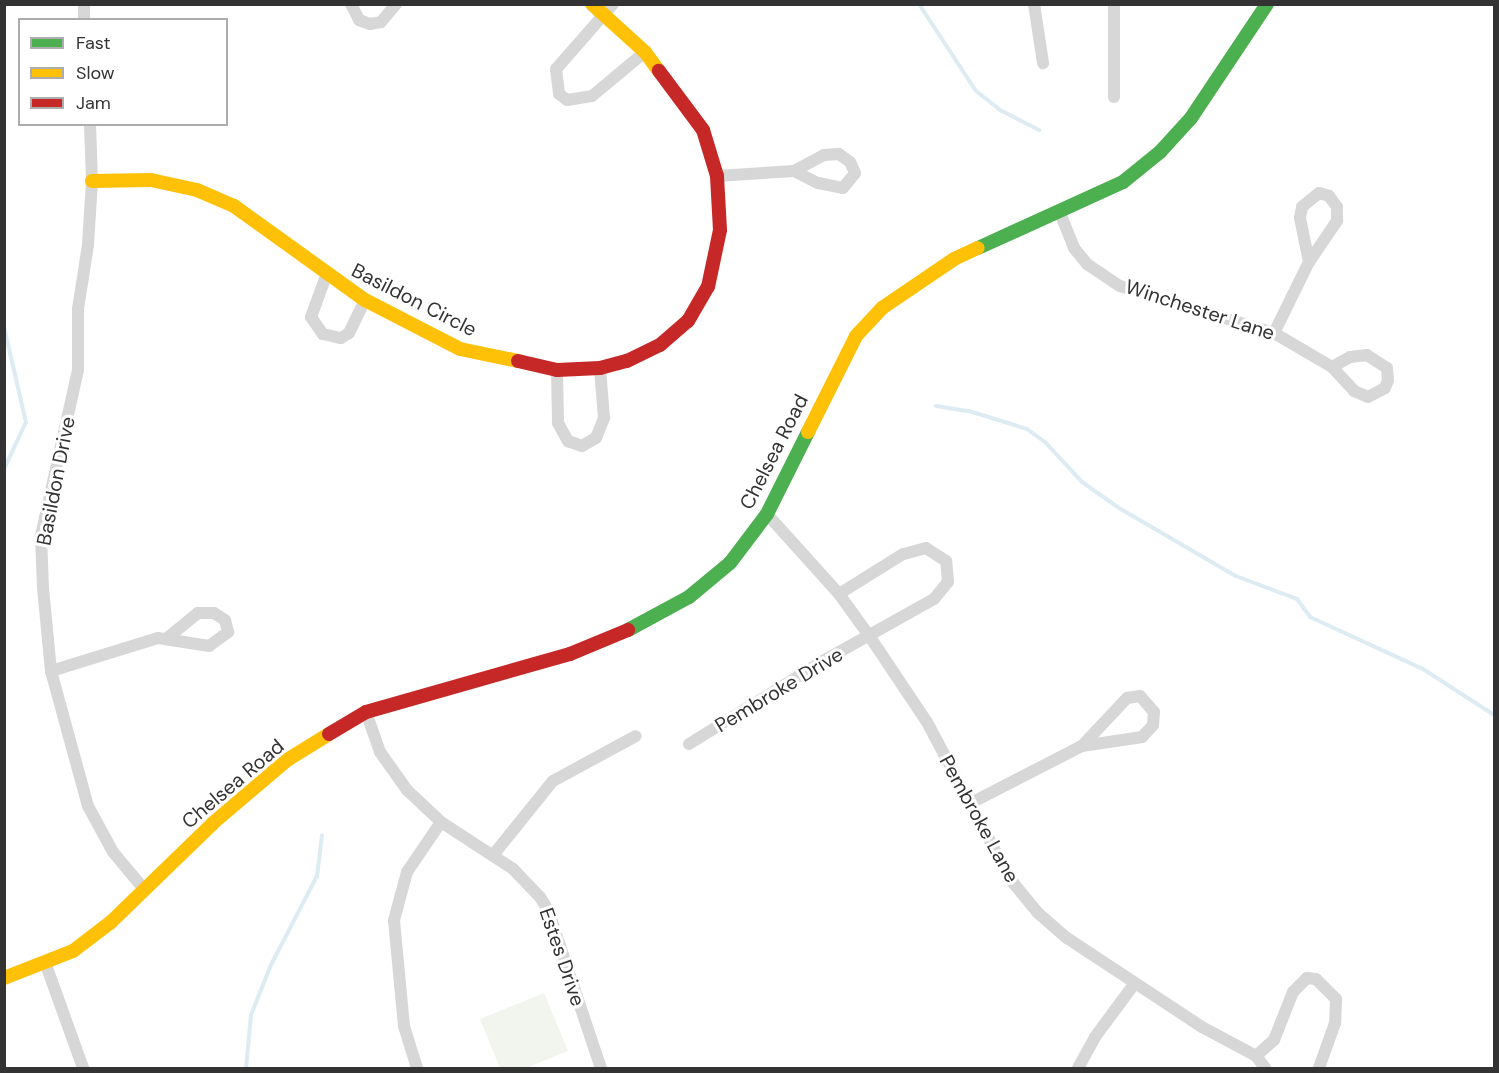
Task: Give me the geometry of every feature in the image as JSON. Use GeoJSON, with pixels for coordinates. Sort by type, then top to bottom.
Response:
{"type":"FeatureCollection","features":[{"type":"Feature","properties":{"kind":"street"},"geometry":{"type":"LineString","coordinates":[[351,4],[359,20],[370,24],[381,22],[396,4]]}},
{"type":"Feature","properties":{"kind":"street","name":"Basildon Circle"},"geometry":{"type":"LineString","coordinates":[[92,181],[151,180],[197,190],[234,206],[326,276],[365,300],[460,349],[557,370],[600,368],[627,362],[660,345],[688,321],[699,305],[716,259],[720,230],[717,176],[703,130],[645,52],[609,9],[592,4]]}},
{"type":"Feature","properties":{"kind":"street"},"geometry":{"type":"LineString","coordinates":[[1034,4],[1043,63]]}},
{"type":"Feature","properties":{"kind":"street"},"geometry":{"type":"LineString","coordinates":[[1114,4],[1114,97]]}},
{"type":"Feature","properties":{"kind":"street","name":"Chelsea Road"},"geometry":{"type":"LineString","coordinates":[[4,978],[46,965],[103,928],[287,760],[366,712],[543,663],[610,639],[689,597],[730,563],[767,514],[856,336],[882,308],[954,259],[1060,213],[1123,182],[1160,152],[1191,118],[1267,4]]}},
{"type":"Feature","properties":{"kind":"street"},"geometry":{"type":"LineString","coordinates":[[609,9],[556,69],[559,94],[567,100],[592,96],[645,52]]}},
{"type":"Feature","properties":{"kind":"street","name":"Basildon Drive"},"geometry":{"type":"LineString","coordinates":[[90,126],[92,181],[88,245],[78,309],[78,370],[41,536],[51,671],[88,806],[113,852],[144,889]]}},
{"type":"Feature","properties":{"kind":"street"},"geometry":{"type":"LineString","coordinates":[[717,176],[794,171]]}},
{"type":"Feature","properties":{"kind":"street"},"geometry":{"type":"LineString","coordinates":[[1274,333],[1309,262],[1338,221],[1336,207],[1329,196],[1319,193],[1302,207],[1300,218],[1309,262]]}},
{"type":"Feature","properties":{"kind":"street","name":"Winchester Lane"},"geometry":{"type":"LineString","coordinates":[[1060,213],[1074,248],[1087,264],[1120,286],[1274,333],[1332,367]]}},
{"type":"Feature","properties":{"kind":"street"},"geometry":{"type":"LineString","coordinates":[[326,276],[311,317],[323,334],[341,338],[349,333],[365,300]]}},
{"type":"Feature","properties":{"kind":"street"},"geometry":{"type":"LineString","coordinates":[[557,370],[558,423],[568,441],[582,446],[596,438],[604,418],[600,368]]}},
{"type":"Feature","properties":{"kind":"street","name":"Pembroke Lane"},"geometry":{"type":"LineString","coordinates":[[767,514],[839,594],[870,637],[927,722],[1010,879],[1038,913],[1067,938],[1202,1027],[1256,1056],[1265,1068]]}},
{"type":"Feature","properties":{"kind":"street","name":"Pembroke Drive"},"geometry":{"type":"LineString","coordinates":[[689,744],[823,661],[870,637],[942,593],[948,582],[946,561],[926,548],[903,554],[839,594]]}},
{"type":"Feature","properties":{"kind":"street"},"geometry":{"type":"LineString","coordinates":[[51,671],[94,655],[166,639]]}},
{"type":"Feature","properties":{"kind":"street"},"geometry":{"type":"LineString","coordinates":[[969,804],[1082,746],[1142,737],[1153,725],[1154,712],[1140,696],[1127,698],[1082,746]]}},
{"type":"Feature","properties":{"kind":"street","name":"Estes Drive"},"geometry":{"type":"LineString","coordinates":[[366,712],[380,752],[407,790],[441,822],[494,855],[531,886],[548,910],[601,1068]]}},
{"type":"Feature","properties":{"kind":"street"},"geometry":{"type":"LineString","coordinates":[[494,855],[553,781],[636,736]]}},
{"type":"Feature","properties":{"kind":"street"},"geometry":{"type":"LineString","coordinates":[[417,1068],[404,1026],[394,920],[407,873],[441,822]]}},
{"type":"Feature","properties":{"kind":"street"},"geometry":{"type":"LineString","coordinates":[[46,965],[83,1068]]}},
{"type":"Feature","properties":{"kind":"street"},"geometry":{"type":"LineString","coordinates":[[1256,1056],[1274,1040],[1293,992],[1307,978],[1316,979],[1336,999],[1335,1023],[1319,1068]]}},
{"type":"Feature","properties":{"kind":"street"},"geometry":{"type":"LineString","coordinates":[[1078,1068],[1095,1037],[1135,983]]}},
{"type":"Feature","properties":{"kind":"shaded area"},"geometry":{"type":"Polygon","coordinates":[[[544,993],[568,1051],[526,1068],[500,1068],[480,1019],[544,993]]]}},
{"type":"Feature","properties":{"kind":"waterway"},"geometry":{"type":"LineString","coordinates":[[919,4],[976,91],[1002,111],[1039,130]]}},
{"type":"Feature","properties":{"kind":"waterway"},"geometry":{"type":"LineString","coordinates":[[4,327],[26,422],[4,469]]}},
{"type":"Feature","properties":{"kind":"waterway"},"geometry":{"type":"LineString","coordinates":[[936,406],[969,411],[1027,429],[1046,443],[1082,482],[1119,508],[1236,576],[1297,599],[1310,617],[1423,669],[1494,715]]}},
{"type":"Feature","properties":{"kind":"waterway"},"geometry":{"type":"LineString","coordinates":[[246,1068],[251,1015],[271,965],[317,876],[322,835]]}},
{"type":"Feature","properties":{"kind":"traffic: fast"},"geometry":{"type":"LineString","coordinates":[[978,248],[1123,182],[1160,152],[1191,118],[1267,4]]}},
{"type":"Feature","properties":{"kind":"traffic: fast"},"geometry":{"type":"LineString","coordinates":[[628,630],[689,597],[730,563],[767,514],[808,432]]}},
{"type":"Feature","properties":{"kind":"traffic: slow"},"geometry":{"type":"LineString","coordinates":[[592,4],[645,52],[659,71]]}},
{"type":"Feature","properties":{"kind":"traffic: slow"},"geometry":{"type":"LineString","coordinates":[[92,181],[151,180],[197,190],[234,206],[365,300],[460,349],[518,361]]}},
{"type":"Feature","properties":{"kind":"traffic: slow"},"geometry":{"type":"LineString","coordinates":[[808,432],[856,336],[882,308],[954,259],[978,248]]}},
{"type":"Feature","properties":{"kind":"traffic: slow"},"geometry":{"type":"LineString","coordinates":[[4,978],[73,951],[111,922],[213,823],[287,760],[329,734]]}},
{"type":"Feature","properties":{"kind":"traffic: jam"},"geometry":{"type":"LineString","coordinates":[[518,361],[557,370],[600,368],[627,361],[660,345],[688,321],[708,287],[720,230],[717,176],[703,130],[659,71]]}},
{"type":"Feature","properties":{"kind":"traffic: jam"},"geometry":{"type":"LineString","coordinates":[[329,734],[366,712],[570,654],[628,630]]}}]}
